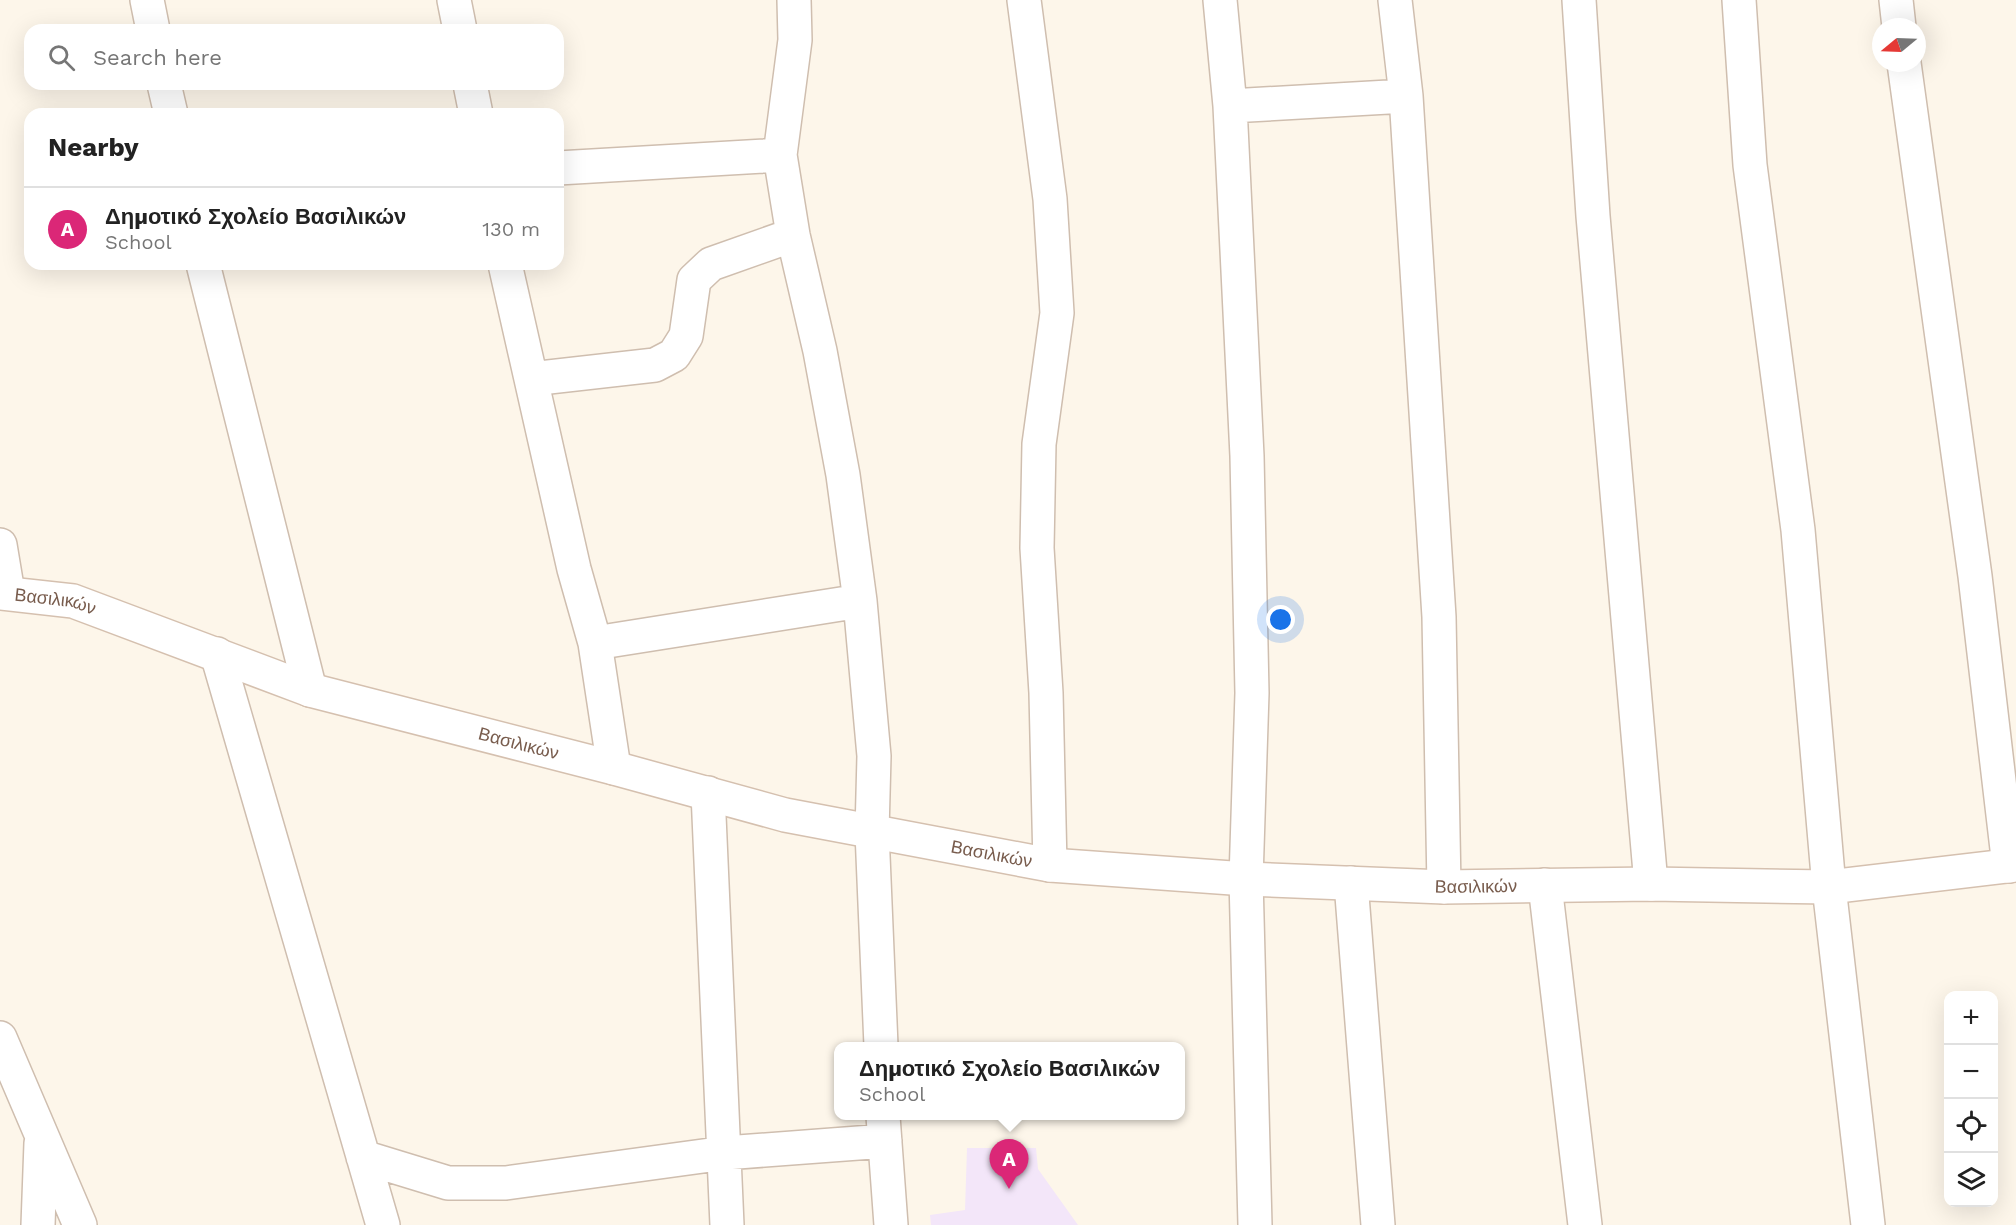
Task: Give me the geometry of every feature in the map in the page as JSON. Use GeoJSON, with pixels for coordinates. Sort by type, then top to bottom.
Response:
{"type":"FeatureCollection","features":[{"type":"Feature","properties":{"kind":"street"},"geometry":{"type":"LineString","coordinates":[[147,0],[152,24]]}},
{"type":"Feature","properties":{"kind":"street"},"geometry":{"type":"LineString","coordinates":[[454,0],[459,24]]}},
{"type":"Feature","properties":{"kind":"street"},"geometry":{"type":"LineString","coordinates":[[794,0],[795,40],[780,155],[793,235],[820,351],[843,475],[860,601],[874,756],[872,832],[881,1042]]}},
{"type":"Feature","properties":{"kind":"street"},"geometry":{"type":"LineString","coordinates":[[1024,0],[1050,199],[1057,313],[1039,444],[1037,548],[1046,693],[1050,866]]}},
{"type":"Feature","properties":{"kind":"street"},"geometry":{"type":"LineString","coordinates":[[1220,0],[1230,105],[1247,456],[1252,669],[1246,879],[1255,1225]]}},
{"type":"Feature","properties":{"kind":"street"},"geometry":{"type":"LineString","coordinates":[[1395,0],[1406,96],[1422,391],[1439,617],[1444,887]]}},
{"type":"Feature","properties":{"kind":"street"},"geometry":{"type":"LineString","coordinates":[[1579,0],[1593,216],[1651,884]]}},
{"type":"Feature","properties":{"kind":"street"},"geometry":{"type":"LineString","coordinates":[[1738,0],[1750,165],[1798,530],[1829,887],[1868,1225]]}},
{"type":"Feature","properties":{"kind":"street"},"geometry":{"type":"LineString","coordinates":[[1896,0],[1898,18]]}},
{"type":"Feature","properties":{"kind":"street"},"geometry":{"type":"LineString","coordinates":[[1905,72],[1975,576],[2012,865]]}},
{"type":"Feature","properties":{"kind":"street"},"geometry":{"type":"LineString","coordinates":[[165,90],[170,108]]}},
{"type":"Feature","properties":{"kind":"street"},"geometry":{"type":"LineString","coordinates":[[471,90],[475,108]]}},
{"type":"Feature","properties":{"kind":"street"},"geometry":{"type":"LineString","coordinates":[[1230,105],[1406,96]]}},
{"type":"Feature","properties":{"kind":"street"},"geometry":{"type":"LineString","coordinates":[[564,168],[780,155]]}},
{"type":"Feature","properties":{"kind":"street"},"geometry":{"type":"LineString","coordinates":[[531,379],[655,365],[674,355],[686,336],[694,280],[711,264],[793,235]]}},
{"type":"Feature","properties":{"kind":"street"},"geometry":{"type":"LineString","coordinates":[[205,270],[310,690]]}},
{"type":"Feature","properties":{"kind":"street"},"geometry":{"type":"LineString","coordinates":[[507,270],[574,569],[595,643],[614,768]]}},
{"type":"Feature","properties":{"kind":"street"},"geometry":{"type":"LineString","coordinates":[[0,545],[4,593]]}},
{"type":"Feature","properties":{"kind":"street","name":"Βασιλικών"},"geometry":{"type":"LineString","coordinates":[[4,593],[73,601],[310,690],[614,768],[785,815],[1050,866],[1246,879],[1444,887],[1651,884],[1829,887],[2012,865]]}},
{"type":"Feature","properties":{"kind":"street"},"geometry":{"type":"LineString","coordinates":[[595,643],[860,601]]}},
{"type":"Feature","properties":{"kind":"street"},"geometry":{"type":"LineString","coordinates":[[217,654],[383,1225]]}},
{"type":"Feature","properties":{"kind":"street"},"geometry":{"type":"LineString","coordinates":[[708,793],[727,1225]]}},
{"type":"Feature","properties":{"kind":"street"},"geometry":{"type":"LineString","coordinates":[[1351,883],[1378,1225]]}},
{"type":"Feature","properties":{"kind":"street"},"geometry":{"type":"LineString","coordinates":[[1545,885],[1585,1225]]}},
{"type":"Feature","properties":{"kind":"street"},"geometry":{"type":"LineString","coordinates":[[0,1038],[80,1225]]}},
{"type":"Feature","properties":{"kind":"street"},"geometry":{"type":"LineString","coordinates":[[363,1157],[448,1183],[506,1183],[725,1153],[884,1128],[891,1225]]}},
{"type":"Feature","properties":{"kind":"street"},"geometry":{"type":"LineString","coordinates":[[38,1225],[41,1132]]}},
{"type":"Feature","properties":{"kind":"shaded area"},"geometry":{"type":"Polygon","coordinates":[[[967,1148],[1036,1148],[1038,1169],[1078,1225],[931,1225],[930,1215],[965,1210],[967,1148]]]}},
{"type":"Feature","properties":{"kind":"place","name":"Δημοτικό Σχολείο Βασιλικών"},"geometry":{"type":"Point","coordinates":[1009,1189]}}]}
